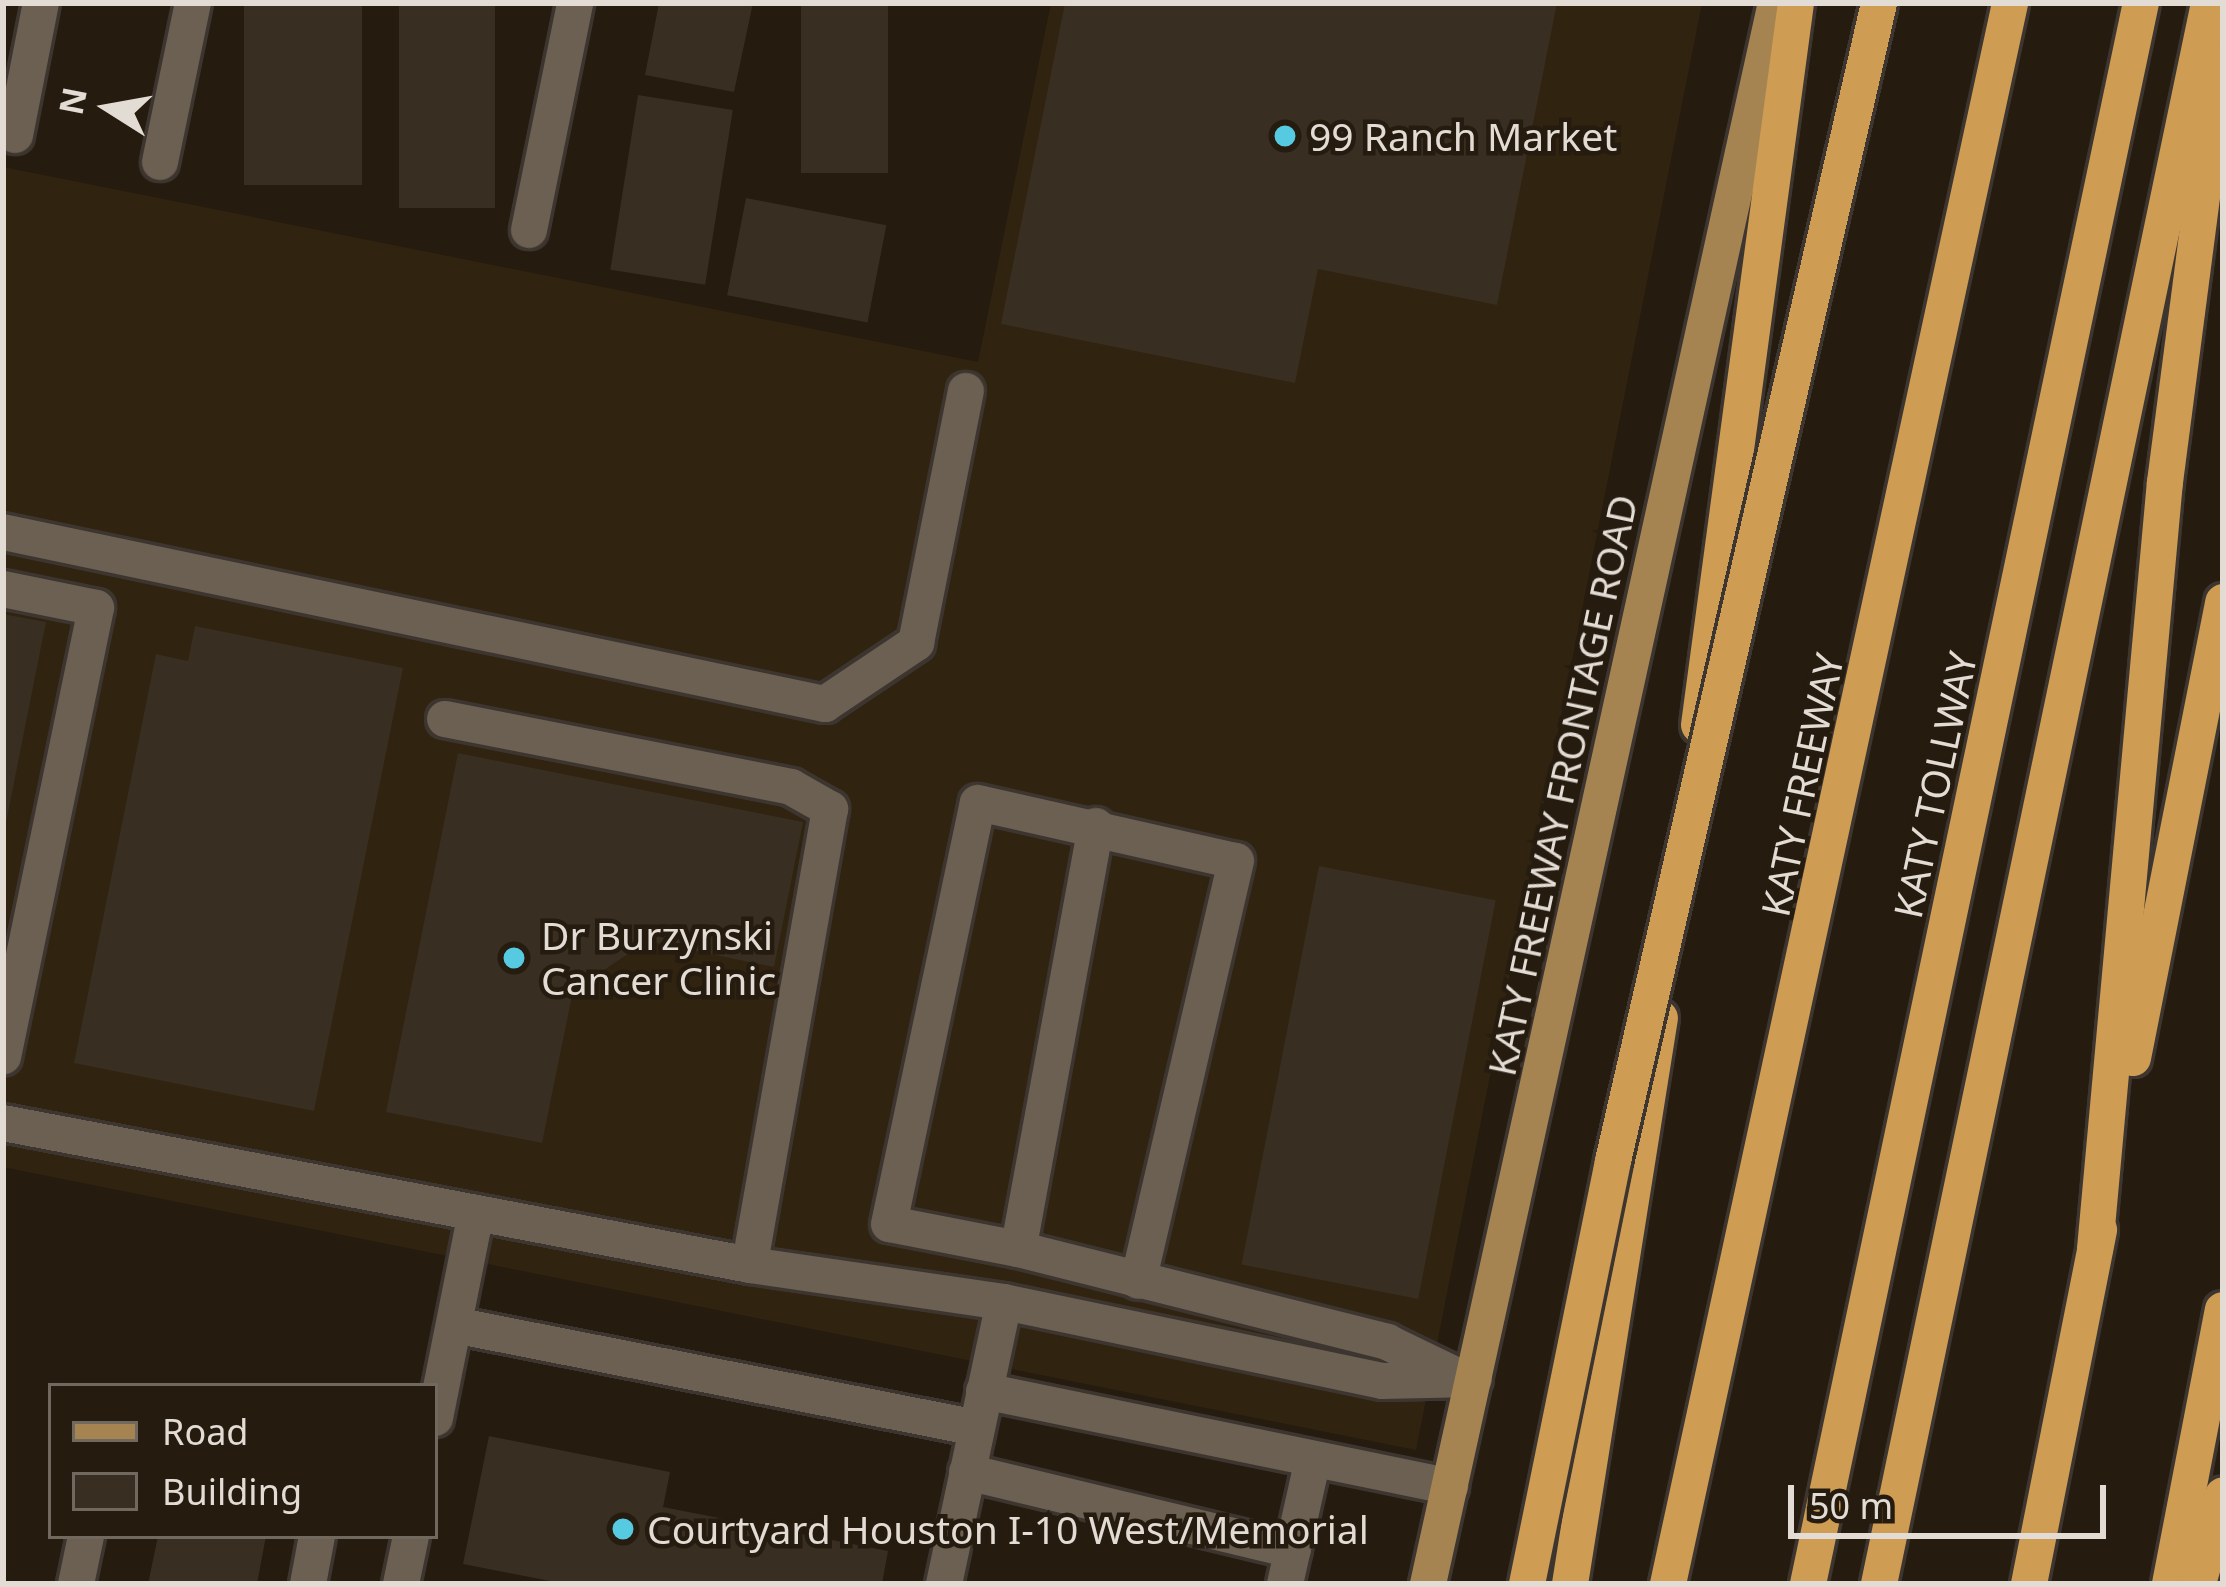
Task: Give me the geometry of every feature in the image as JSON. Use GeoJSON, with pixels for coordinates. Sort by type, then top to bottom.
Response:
{"type":"FeatureCollection","features":[{"type":"Feature","properties":{"kind":"highway"},"geometry":{"type":"LineString","coordinates":[[1570,1584],[1628,1254],[1796,3]]}},
{"type":"Feature","properties":{"kind":"highway"},"geometry":{"type":"LineString","coordinates":[[1527,1584],[1612,1161],[1879,3]]}},
{"type":"Feature","properties":{"kind":"highway","name":"KATY FREEWAY"},"geometry":{"type":"LineString","coordinates":[[1668,1584],[2010,3]]}},
{"type":"Feature","properties":{"kind":"highway"},"geometry":{"type":"LineString","coordinates":[[1962,232],[2033,3]]}},
{"type":"Feature","properties":{"kind":"highway","name":"KATY TOLLWAY"},"geometry":{"type":"LineString","coordinates":[[1808,1584],[2140,3]]}},
{"type":"Feature","properties":{"kind":"highway"},"geometry":{"type":"LineString","coordinates":[[1879,1584],[2210,3]]}},
{"type":"Feature","properties":{"kind":"highway"},"geometry":{"type":"LineString","coordinates":[[2095,1249],[2165,482],[2223,40]]}},
{"type":"Feature","properties":{"kind":"highway"},"geometry":{"type":"LineString","coordinates":[[2029,1584],[2223,602]]}},
{"type":"Feature","properties":{"kind":"highway"},"geometry":{"type":"LineString","coordinates":[[2170,1584],[2223,1310]]}},
{"type":"Feature","properties":{"kind":"highway"},"geometry":{"type":"LineString","coordinates":[[2198,1584],[2223,1495]]}},
{"type":"Feature","properties":{"kind":"main road","name":"KATY FREEWAY FRONTAGE ROAD"},"geometry":{"type":"LineString","coordinates":[[1428,1584],[1450,1487],[1465,1377],[1776,3]]}},
{"type":"Feature","properties":{"kind":"lane"},"geometry":{"type":"LineString","coordinates":[[15,134],[41,3]]}},
{"type":"Feature","properties":{"kind":"lane"},"geometry":{"type":"LineString","coordinates":[[160,162],[193,3]]}},
{"type":"Feature","properties":{"kind":"lane"},"geometry":{"type":"LineString","coordinates":[[530,230],[575,3]]}},
{"type":"Feature","properties":{"kind":"lane"},"geometry":{"type":"LineString","coordinates":[[3,532],[825,704],[916,643],[966,391]]}},
{"type":"Feature","properties":{"kind":"lane"},"geometry":{"type":"LineString","coordinates":[[3,589],[96,608],[3,1056]]}},
{"type":"Feature","properties":{"kind":"lane"},"geometry":{"type":"LineString","coordinates":[[445,719],[790,787],[830,809],[750,1265]]}},
{"type":"Feature","properties":{"kind":"lane"},"geometry":{"type":"LineString","coordinates":[[1138,1281],[1236,861],[978,802],[890,1224],[1018,1250],[1138,1281],[1387,1342],[1465,1377]]}},
{"type":"Feature","properties":{"kind":"lane"},"geometry":{"type":"LineString","coordinates":[[1018,1250],[1096,826]]}},
{"type":"Feature","properties":{"kind":"lane"},"geometry":{"type":"LineString","coordinates":[[3,1123],[750,1265],[1004,1302],[1382,1381],[1465,1377]]}},
{"type":"Feature","properties":{"kind":"lane"},"geometry":{"type":"LineString","coordinates":[[438,1403],[476,1214]]}},
{"type":"Feature","properties":{"kind":"lane"},"geometry":{"type":"LineString","coordinates":[[944,1584],[1004,1302]]}},
{"type":"Feature","properties":{"kind":"lane"},"geometry":{"type":"LineString","coordinates":[[454,1324],[976,1428]]}},
{"type":"Feature","properties":{"kind":"lane"},"geometry":{"type":"LineString","coordinates":[[984,1391],[1450,1487]]}},
{"type":"Feature","properties":{"kind":"lane"},"geometry":{"type":"LineString","coordinates":[[967,1472],[1289,1567],[1313,1459]]}},
{"type":"Feature","properties":{"kind":"lane"},"geometry":{"type":"LineString","coordinates":[[76,1584],[85,1539]]}},
{"type":"Feature","properties":{"kind":"lane"},"geometry":{"type":"LineString","coordinates":[[308,1584],[316,1539]]}},
{"type":"Feature","properties":{"kind":"lane"},"geometry":{"type":"LineString","coordinates":[[401,1584],[410,1539]]}},
{"type":"Feature","properties":{"kind":"shaded area"},"geometry":{"type":"Polygon","coordinates":[[[1051,3],[1702,3],[1416,1450],[3,1167],[3,167],[978,362],[1051,3]]]}},
{"type":"Feature","properties":{"kind":"building"},"geometry":{"type":"Polygon","coordinates":[[[244,3],[362,3],[362,185],[244,185],[244,3]]]}},
{"type":"Feature","properties":{"kind":"building"},"geometry":{"type":"Polygon","coordinates":[[[399,3],[495,3],[495,208],[399,208],[399,3]]]}},
{"type":"Feature","properties":{"kind":"building"},"geometry":{"type":"Polygon","coordinates":[[[659,3],[753,3],[734,92],[645,75],[659,3]]]}},
{"type":"Feature","properties":{"kind":"building"},"geometry":{"type":"Polygon","coordinates":[[[801,3],[888,3],[888,173],[801,173],[801,3]]]}},
{"type":"Feature","properties":{"kind":"building","name":"99 Ranch Market"},"geometry":{"type":"Polygon","coordinates":[[[1065,3],[1557,3],[1497,305],[1318,269],[1295,383],[1001,324],[1065,3]]]}},
{"type":"Feature","properties":{"kind":"building"},"geometry":{"type":"Polygon","coordinates":[[[638,95],[733,110],[705,285],[610,270],[638,95]]]}},
{"type":"Feature","properties":{"kind":"building"},"geometry":{"type":"Polygon","coordinates":[[[746,198],[886,225],[867,322],[727,295],[746,198]]]}},
{"type":"Feature","properties":{"kind":"building"},"geometry":{"type":"Polygon","coordinates":[[[3,614],[46,622],[5,828],[3,828],[3,614]]]}},
{"type":"Feature","properties":{"kind":"building"},"geometry":{"type":"Polygon","coordinates":[[[195,626],[403,668],[314,1111],[74,1063],[156,654],[188,661],[195,626]]]}},
{"type":"Feature","properties":{"kind":"building"},"geometry":{"type":"Polygon","coordinates":[[[458,753],[803,822],[774,967],[647,941],[573,991],[542,1143],[386,1112],[458,753]]]}},
{"type":"Feature","properties":{"kind":"building"},"geometry":{"type":"Polygon","coordinates":[[[1319,866],[1496,900],[1418,1299],[1242,1265],[1319,866]]]}},
{"type":"Feature","properties":{"kind":"building","name":"Courtyard Houston I-10 West/Memorial"},"geometry":{"type":"Polygon","coordinates":[[[489,1436],[670,1472],[663,1507],[888,1551],[882,1584],[565,1584],[463,1564],[489,1436]]]}},
{"type":"Feature","properties":{"kind":"building"},"geometry":{"type":"Polygon","coordinates":[[[157,1539],[265,1539],[257,1584],[148,1584],[157,1539]]]}},
{"type":"Feature","properties":{"kind":"place","name":"99 Ranch Market"},"geometry":{"type":"Point","coordinates":[1285,136]}},
{"type":"Feature","properties":{"kind":"place","name":"Dr Burzynski Cancer Clinic"},"geometry":{"type":"Point","coordinates":[514,958]}},
{"type":"Feature","properties":{"kind":"place","name":"Courtyard Houston I-10 West/Memorial"},"geometry":{"type":"Point","coordinates":[623,1529]}}]}
